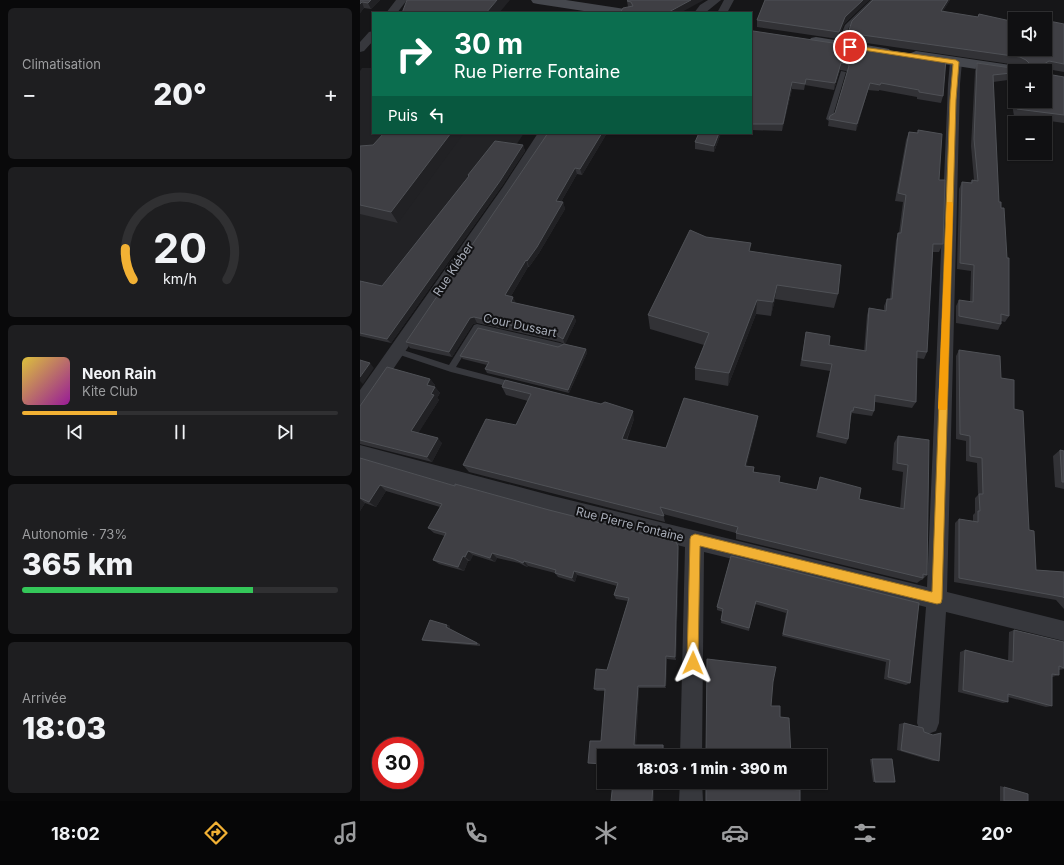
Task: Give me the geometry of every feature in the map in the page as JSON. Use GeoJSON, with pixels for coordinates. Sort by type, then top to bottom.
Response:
{"type":"FeatureCollection","features":[{"type":"Feature","properties":{"kind":"main road"},"geometry":{"type":"LineString","coordinates":[[538,0],[614,12]]}},
{"type":"Feature","properties":{"kind":"main road"},"geometry":{"type":"LineString","coordinates":[[803,40],[846,51],[899,54],[1008,70]]}},
{"type":"Feature","properties":{"kind":"street"},"geometry":{"type":"LineString","coordinates":[[392,12],[402,0]]}},
{"type":"Feature","properties":{"kind":"street"},"geometry":{"type":"LineString","coordinates":[[700,12],[704,7],[716,0]]}},
{"type":"Feature","properties":{"kind":"street"},"geometry":{"type":"LineString","coordinates":[[723,12],[729,0]]}},
{"type":"Feature","properties":{"kind":"street"},"geometry":{"type":"LineString","coordinates":[[360,49],[372,35]]}},
{"type":"Feature","properties":{"kind":"street"},"geometry":{"type":"LineString","coordinates":[[928,723],[937,599],[953,100],[956,62]]}},
{"type":"Feature","properties":{"kind":"street","name":"Rue Kléber"},"geometry":{"type":"LineString","coordinates":[[360,404],[398,351],[543,134]]}},
{"type":"Feature","properties":{"kind":"street","name":"Rue Pierre Fontaine"},"geometry":{"type":"LineString","coordinates":[[360,453],[553,505],[1064,631]]}},
{"type":"Feature","properties":{"kind":"street"},"geometry":{"type":"LineString","coordinates":[[691,749],[695,539]]}},
{"type":"Feature","properties":{"kind":"street"},"geometry":{"type":"LineString","coordinates":[[691,789],[691,801]]}},
{"type":"Feature","properties":{"kind":"lane"},"geometry":{"type":"LineString","coordinates":[[846,51],[847,26],[874,0]]}},
{"type":"Feature","properties":{"kind":"lane"},"geometry":{"type":"LineString","coordinates":[[829,119],[843,72]]}},
{"type":"Feature","properties":{"kind":"lane","name":"Cour Dussart"},"geometry":{"type":"LineString","coordinates":[[451,369],[477,327],[560,346]]}},
{"type":"Feature","properties":{"kind":"lane"},"geometry":{"type":"LineString","coordinates":[[398,351],[451,369],[521,387]]}},
{"type":"Feature","properties":{"kind":"shaded area"},"geometry":{"type":"Polygon","coordinates":[[[362,68],[372,68],[372,134],[523,134],[466,222],[384,292],[360,285],[360,71],[362,68]]]}},
{"type":"Feature","properties":{"kind":"building"},"geometry":{"type":"Polygon","coordinates":[[[360,0],[371,0],[368,3],[362,2],[360,4],[360,0]]]}},
{"type":"Feature","properties":{"kind":"building"},"geometry":{"type":"Polygon","coordinates":[[[407,0],[497,0],[487,12],[402,12],[407,0]]]}},
{"type":"Feature","properties":{"kind":"building"},"geometry":{"type":"Polygon","coordinates":[[[691,0],[669,12],[621,12],[623,8],[633,6],[631,2],[627,1],[691,0]]]}},
{"type":"Feature","properties":{"kind":"building"},"geometry":{"type":"Polygon","coordinates":[[[765,0],[863,0],[845,17],[839,32],[757,20],[765,0]]]}},
{"type":"Feature","properties":{"kind":"building"},"geometry":{"type":"Polygon","coordinates":[[[873,0],[948,0],[941,11],[978,17],[979,14],[1008,20],[1008,55],[848,33],[852,21],[873,0]]]}},
{"type":"Feature","properties":{"kind":"building"},"geometry":{"type":"Polygon","coordinates":[[[1052,22],[1064,24],[1064,64],[1049,61],[1044,64],[1030,64],[1020,57],[1013,56],[1052,56],[1052,22]]]}},
{"type":"Feature","properties":{"kind":"building"},"geometry":{"type":"Polygon","coordinates":[[[753,31],[846,45],[844,54],[847,56],[853,54],[855,46],[946,59],[943,96],[881,83],[880,85],[870,83],[857,124],[829,119],[830,116],[835,113],[849,66],[848,64],[841,63],[835,83],[806,79],[805,84],[792,82],[783,124],[752,124],[753,31]]]}},
{"type":"Feature","properties":{"kind":"building"},"geometry":{"type":"Polygon","coordinates":[[[977,63],[1008,68],[1008,73],[993,75],[999,202],[1001,202],[1001,208],[1004,208],[1007,258],[1009,258],[1009,316],[1001,314],[1001,324],[959,316],[959,300],[973,302],[974,265],[960,263],[962,182],[972,183],[972,180],[978,181],[974,139],[977,63]]]}},
{"type":"Feature","properties":{"kind":"building"},"geometry":{"type":"Polygon","coordinates":[[[1052,75],[1064,77],[1064,115],[1017,109],[1052,108],[1052,75]]]}},
{"type":"Feature","properties":{"kind":"building"},"geometry":{"type":"Polygon","coordinates":[[[918,130],[942,134],[939,180],[945,180],[943,244],[933,244],[927,352],[917,351],[916,402],[875,395],[874,411],[854,407],[853,411],[851,411],[848,439],[818,432],[832,364],[802,360],[806,332],[830,336],[829,345],[866,351],[869,308],[886,311],[887,299],[892,299],[898,233],[901,233],[906,195],[898,193],[909,132],[918,133],[918,130]]]}},
{"type":"Feature","properties":{"kind":"building"},"geometry":{"type":"Polygon","coordinates":[[[383,134],[450,134],[391,212],[360,205],[360,146],[373,145],[383,134]]]}},
{"type":"Feature","properties":{"kind":"building"},"geometry":{"type":"Polygon","coordinates":[[[547,134],[601,134],[580,169],[575,168],[556,201],[563,202],[537,247],[527,261],[526,260],[505,295],[513,297],[511,302],[574,316],[563,339],[558,336],[474,317],[470,318],[449,352],[406,342],[547,134]]]}},
{"type":"Feature","properties":{"kind":"building"},"geometry":{"type":"Polygon","coordinates":[[[699,134],[719,134],[714,146],[695,142],[699,134]]]}},
{"type":"Feature","properties":{"kind":"building"},"geometry":{"type":"Polygon","coordinates":[[[495,141],[523,145],[500,181],[387,339],[360,333],[360,281],[382,286],[495,141]]]}},
{"type":"Feature","properties":{"kind":"building"},"geometry":{"type":"Polygon","coordinates":[[[690,230],[706,237],[751,243],[749,251],[841,265],[838,294],[777,285],[773,302],[757,300],[729,373],[695,368],[709,333],[648,315],[690,230]]]}},
{"type":"Feature","properties":{"kind":"building"},"geometry":{"type":"Polygon","coordinates":[[[478,328],[558,347],[564,344],[586,349],[568,390],[485,369],[489,362],[460,356],[478,328]]]}},
{"type":"Feature","properties":{"kind":"building"},"geometry":{"type":"Polygon","coordinates":[[[959,350],[1000,356],[1001,378],[1014,380],[1014,409],[1023,411],[1029,530],[1034,531],[1036,570],[1064,572],[1064,598],[959,578],[959,519],[978,522],[978,511],[980,511],[979,494],[983,494],[982,458],[970,456],[970,436],[960,434],[959,350]]]}},
{"type":"Feature","properties":{"kind":"building"},"geometry":{"type":"Polygon","coordinates":[[[360,360],[370,363],[360,377],[360,360]]]}},
{"type":"Feature","properties":{"kind":"building"},"geometry":{"type":"Polygon","coordinates":[[[387,367],[430,379],[427,385],[435,387],[431,394],[434,395],[411,431],[438,438],[427,457],[360,440],[360,406],[387,367]]]}},
{"type":"Feature","properties":{"kind":"building"},"geometry":{"type":"Polygon","coordinates":[[[505,380],[601,404],[605,402],[633,411],[622,439],[666,448],[684,398],[758,416],[745,466],[754,467],[753,472],[780,476],[779,482],[817,490],[820,477],[861,488],[859,499],[904,509],[908,465],[897,463],[898,436],[929,440],[927,575],[923,574],[923,578],[736,533],[738,527],[660,507],[664,516],[463,465],[486,419],[516,425],[531,394],[502,387],[505,380]]]}},
{"type":"Feature","properties":{"kind":"building"},"geometry":{"type":"Polygon","coordinates":[[[1060,450],[1064,451],[1064,482],[1062,482],[1060,450]]]}},
{"type":"Feature","properties":{"kind":"building"},"geometry":{"type":"Polygon","coordinates":[[[360,458],[455,486],[455,484],[549,510],[676,542],[678,546],[675,657],[666,656],[665,686],[638,686],[634,745],[663,745],[663,749],[597,749],[597,764],[588,763],[590,741],[601,741],[605,689],[594,689],[596,669],[607,670],[629,598],[614,595],[618,583],[574,571],[572,578],[555,573],[556,570],[524,561],[523,563],[492,553],[490,558],[468,551],[465,557],[463,556],[458,567],[433,560],[446,533],[428,528],[442,504],[380,485],[369,502],[360,498],[360,458]]]}},
{"type":"Feature","properties":{"kind":"building"},"geometry":{"type":"Polygon","coordinates":[[[731,556],[919,603],[910,683],[888,677],[890,660],[783,634],[788,610],[756,601],[749,628],[721,620],[723,609],[717,607],[731,556]]]}},
{"type":"Feature","properties":{"kind":"building"},"geometry":{"type":"Polygon","coordinates":[[[430,620],[447,625],[446,627],[477,644],[422,640],[430,620]]]}},
{"type":"Feature","properties":{"kind":"building"},"geometry":{"type":"Polygon","coordinates":[[[1014,630],[1064,642],[1064,668],[1059,666],[1059,675],[1052,674],[1052,706],[1008,694],[1008,702],[963,690],[965,650],[1013,662],[1014,630]]]}},
{"type":"Feature","properties":{"kind":"building"},"geometry":{"type":"Polygon","coordinates":[[[707,659],[776,667],[771,706],[780,706],[780,717],[789,718],[791,749],[706,749],[707,659]]]}},
{"type":"Feature","properties":{"kind":"building"},"geometry":{"type":"Polygon","coordinates":[[[904,723],[923,728],[924,732],[933,735],[941,733],[939,761],[901,750],[904,723]]]}},
{"type":"Feature","properties":{"kind":"building"},"geometry":{"type":"Polygon","coordinates":[[[872,759],[892,759],[895,782],[875,782],[872,759]]]}},
{"type":"Feature","properties":{"kind":"building"},"geometry":{"type":"Polygon","coordinates":[[[1004,787],[1028,794],[1028,801],[1004,801],[1004,787]]]}},
{"type":"Feature","properties":{"kind":"building"},"geometry":{"type":"Polygon","coordinates":[[[612,789],[653,789],[652,801],[611,801],[612,789]]]}},
{"type":"Feature","properties":{"kind":"building"},"geometry":{"type":"Polygon","coordinates":[[[706,789],[800,790],[800,801],[706,801],[706,789]]]}},
{"type":"Feature","properties":{"kind":"slow traffic"},"geometry":{"type":"LineString","coordinates":[[942,408],[949,204]]}},
{"type":"Feature","properties":{"kind":"route"},"geometry":{"type":"LineString","coordinates":[[693,663],[695,539],[937,599],[953,100],[956,62],[850,47]]}}]}
